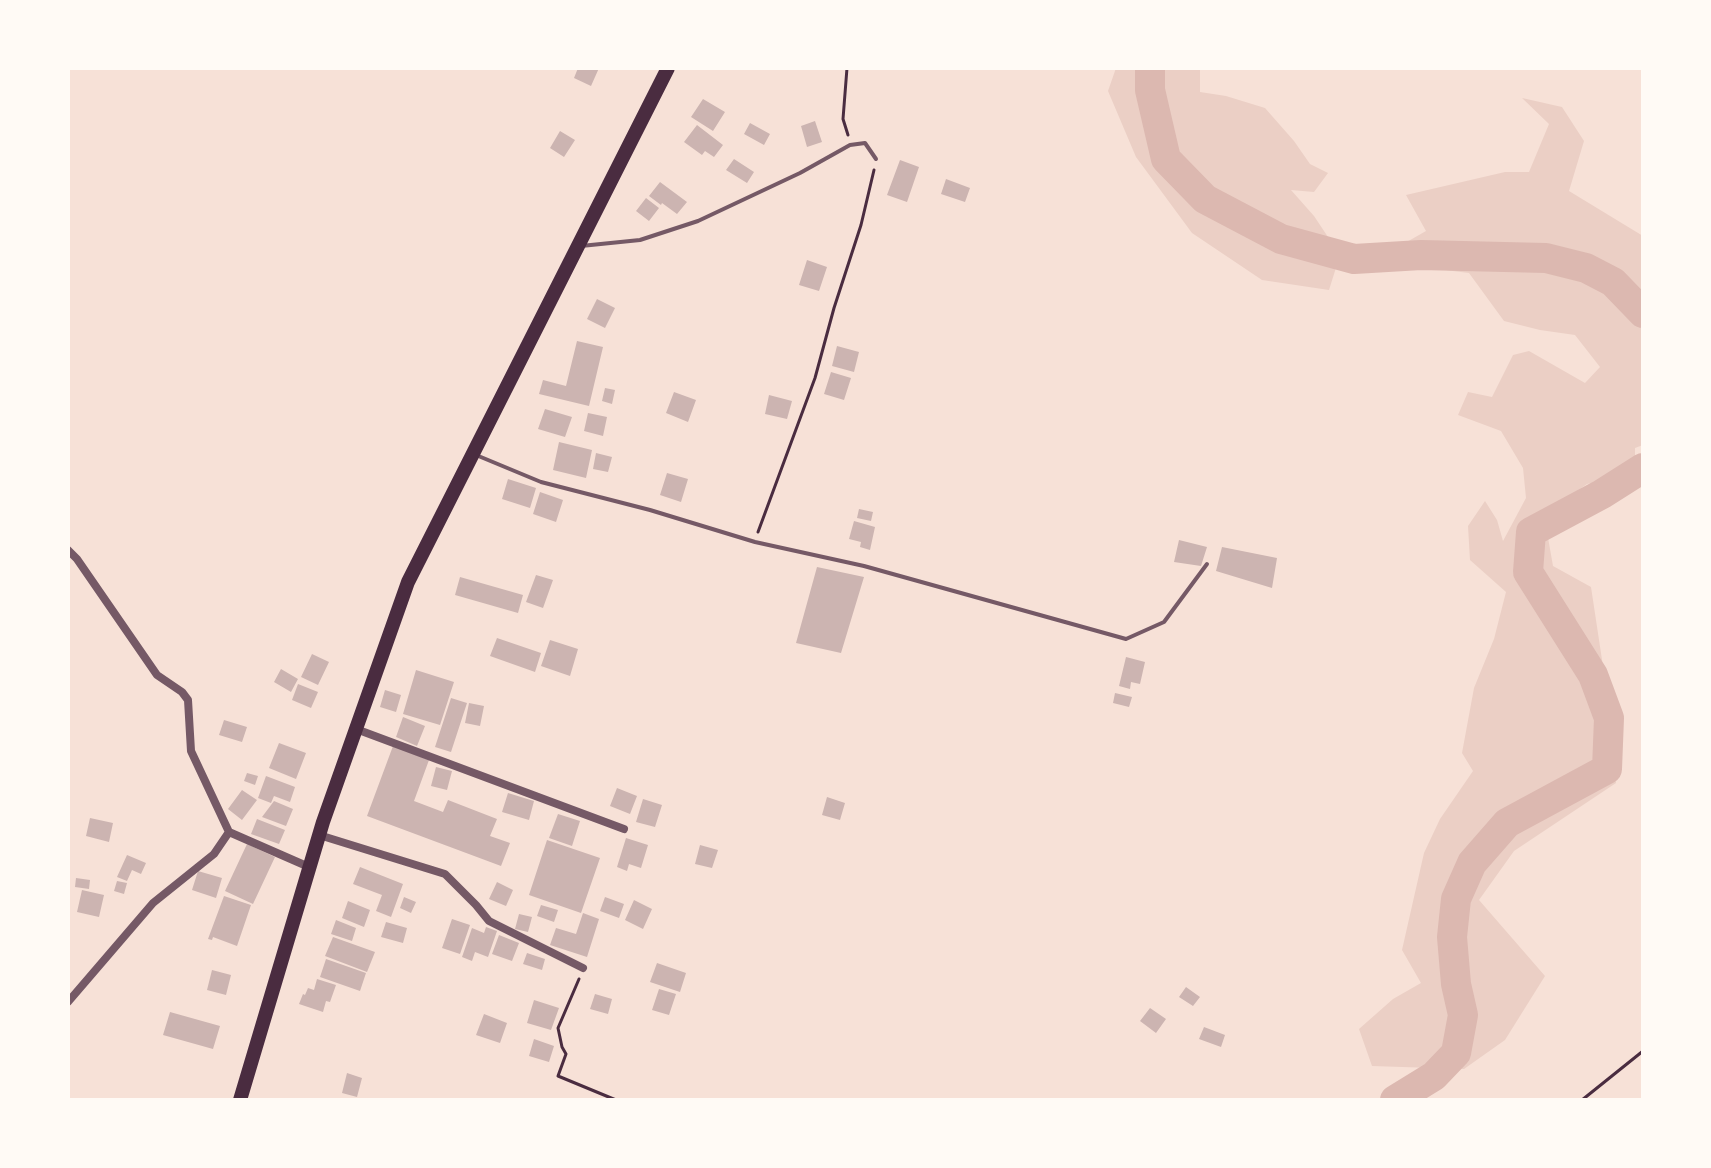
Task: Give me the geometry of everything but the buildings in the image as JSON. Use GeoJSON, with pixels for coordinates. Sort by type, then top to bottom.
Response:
{"type":"FeatureCollection","features":[{"type":"Feature","properties":{"kind":"main road"},"geometry":{"type":"LineString","coordinates":[[240,1100],[319,835],[408,582],[668,68]]}},
{"type":"Feature","properties":{"kind":"street"},"geometry":{"type":"LineString","coordinates":[[68,550],[157,675],[182,692],[188,700],[191,751],[229,832],[309,867]]}},
{"type":"Feature","properties":{"kind":"street"},"geometry":{"type":"LineString","coordinates":[[356,729],[624,829]]}},
{"type":"Feature","properties":{"kind":"street"},"geometry":{"type":"LineString","coordinates":[[68,1002],[153,903],[214,854],[229,832]]}},
{"type":"Feature","properties":{"kind":"street"},"geometry":{"type":"LineString","coordinates":[[319,835],[445,874],[489,921],[583,968]]}},
{"type":"Feature","properties":{"kind":"lane"},"geometry":{"type":"LineString","coordinates":[[579,246],[640,240],[698,221],[800,173],[850,145],[865,143],[876,159]]}},
{"type":"Feature","properties":{"kind":"lane"},"geometry":{"type":"LineString","coordinates":[[473,454],[541,482],[650,510],[755,542],[864,566],[1126,639],[1164,622],[1207,564]]}},
{"type":"Feature","properties":{"kind":"path"},"geometry":{"type":"LineString","coordinates":[[847,68],[843,119],[850,145]]}},
{"type":"Feature","properties":{"kind":"path"},"geometry":{"type":"LineString","coordinates":[[755,542],[815,378],[861,225],[876,159]]}},
{"type":"Feature","properties":{"kind":"path"},"geometry":{"type":"LineString","coordinates":[[583,968],[558,1028],[566,1054],[558,1076],[616,1100]]}},
{"type":"Feature","properties":{"kind":"path"},"geometry":{"type":"LineString","coordinates":[[1582,1100],[1643,1051]]}},
{"type":"Feature","properties":{"kind":"shaded area"},"geometry":{"type":"Polygon","coordinates":[[[1116,68],[1200,68],[1200,92],[1265,108],[1310,164],[1328,173],[1314,192],[1291,190],[1314,216],[1340,255],[1329,290],[1262,280],[1192,233],[1136,157],[1108,91],[1116,68]]]}},
{"type":"Feature","properties":{"kind":"shaded area"},"geometry":{"type":"Polygon","coordinates":[[[1522,98],[1562,107],[1584,141],[1569,191],[1643,236],[1643,445],[1635,448],[1635,473],[1587,484],[1544,515],[1553,566],[1591,587],[1616,783],[1514,851],[1479,900],[1545,976],[1505,1040],[1464,1069],[1372,1066],[1359,1029],[1393,999],[1421,983],[1402,950],[1424,853],[1440,819],[1473,771],[1462,753],[1474,688],[1494,639],[1506,592],[1470,560],[1468,526],[1485,501],[1497,520],[1503,541],[1526,498],[1523,468],[1501,431],[1458,415],[1468,392],[1492,397],[1513,355],[1529,351],[1585,383],[1600,367],[1575,335],[1504,321],[1469,273],[1397,264],[1405,243],[1426,231],[1406,195],[1505,172],[1529,172],[1549,124],[1522,98]]]}},
{"type":"Feature","properties":{"kind":"waterway"},"geometry":{"type":"LineString","coordinates":[[1150,68],[1150,90],[1166,159],[1205,199],[1281,239],[1354,259],[1421,255],[1546,258],[1586,268],[1613,282],[1643,313]]}},
{"type":"Feature","properties":{"kind":"waterway"},"geometry":{"type":"LineString","coordinates":[[1395,1100],[1434,1076],[1456,1053],[1463,1015],[1456,984],[1452,937],[1456,899],[1472,863],[1507,823],[1607,769],[1609,718],[1593,675],[1528,572],[1531,532],[1643,468]]}}]}
